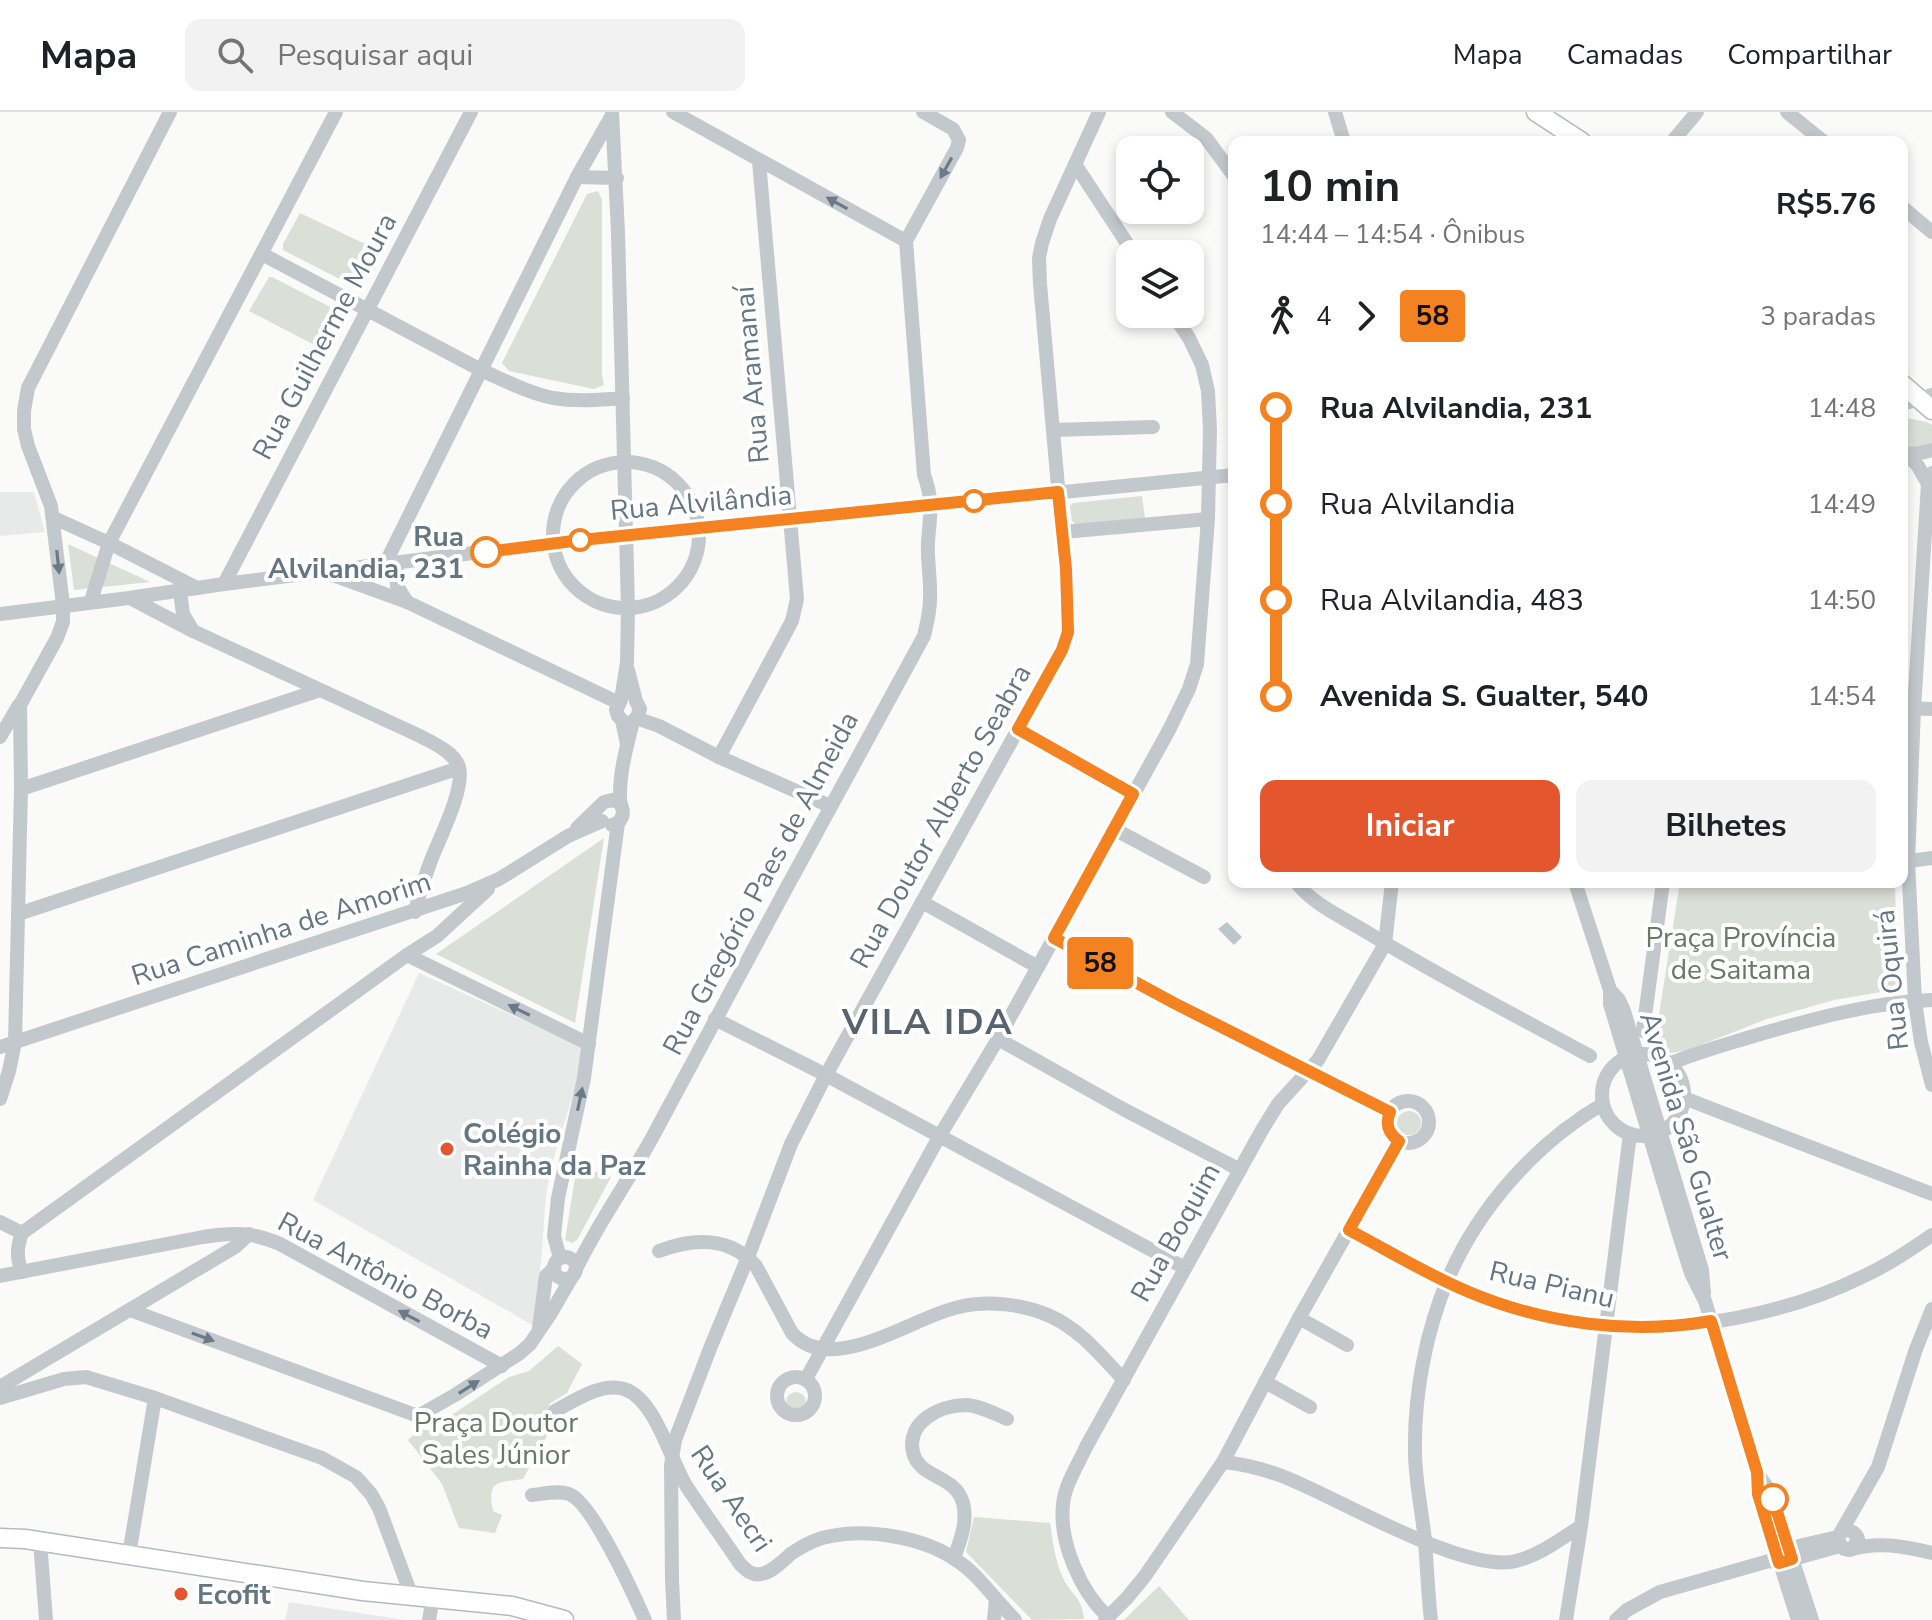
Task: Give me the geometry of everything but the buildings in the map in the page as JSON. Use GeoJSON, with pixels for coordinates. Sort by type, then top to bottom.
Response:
{"type":"FeatureCollection","features":[{"type":"Feature","properties":{"kind":"main road"},"geometry":{"type":"LineString","coordinates":[[1536,112],[1573,136]]}},
{"type":"Feature","properties":{"kind":"main road"},"geometry":{"type":"LineString","coordinates":[[0,1538],[40,1541],[363,1591],[512,1606],[564,1620]]}},
{"type":"Feature","properties":{"kind":"street"},"geometry":{"type":"LineString","coordinates":[[0,737],[61,630],[63,605],[54,518],[24,429],[28,388],[170,112]]}},
{"type":"Feature","properties":{"kind":"street"},"geometry":{"type":"LineString","coordinates":[[91,601],[109,543],[336,112]]}},
{"type":"Feature","properties":{"kind":"street","name":"Rua Guilherme Moura"},"geometry":{"type":"LineString","coordinates":[[224,584],[471,112]]}},
{"type":"Feature","properties":{"kind":"street"},"geometry":{"type":"LineString","coordinates":[[673,112],[906,241],[959,140],[953,129],[923,112]]}},
{"type":"Feature","properties":{"kind":"street","name":"Rua Doutor Alberto Seabra"},"geometry":{"type":"LineString","coordinates":[[673,1619],[672,1457],[675,1440],[791,1144],[826,1075],[1062,650],[1068,632],[1063,532],[1039,258],[1050,219],[1099,112]]}},
{"type":"Feature","properties":{"kind":"street"},"geometry":{"type":"LineString","coordinates":[[1172,112],[1206,138],[1228,168]]}},
{"type":"Feature","properties":{"kind":"street"},"geometry":{"type":"LineString","coordinates":[[1335,112],[1342,136]]}},
{"type":"Feature","properties":{"kind":"street"},"geometry":{"type":"LineString","coordinates":[[1677,136],[1697,112]]}},
{"type":"Feature","properties":{"kind":"street"},"geometry":{"type":"LineString","coordinates":[[1787,112],[1817,136]]}},
{"type":"Feature","properties":{"kind":"street"},"geometry":{"type":"LineString","coordinates":[[407,602],[397,586],[396,563],[402,530],[577,177],[612,114]]}},
{"type":"Feature","properties":{"kind":"street","name":"Rua Caminha de Amorim"},"geometry":{"type":"LineString","coordinates":[[7,1045],[427,907],[499,879],[609,813],[621,780],[628,710],[623,398],[617,178],[612,114]]}},
{"type":"Feature","properties":{"kind":"street","name":"Rua Aramanaí"},"geometry":{"type":"LineString","coordinates":[[719,757],[792,621],[797,599],[759,161]]}},
{"type":"Feature","properties":{"kind":"street"},"geometry":{"type":"LineString","coordinates":[[1075,164],[1125,240]]}},
{"type":"Feature","properties":{"kind":"street"},"geometry":{"type":"LineString","coordinates":[[577,177],[617,178]]}},
{"type":"Feature","properties":{"kind":"street"},"geometry":{"type":"LineString","coordinates":[[1908,212],[1932,232]]}},
{"type":"Feature","properties":{"kind":"street","name":"Rua Gregório Paes de Almeida"},"geometry":{"type":"LineString","coordinates":[[539,1328],[546,1276],[566,1266],[594,1236],[658,1128],[924,636],[930,598],[928,543],[906,241]]}},
{"type":"Feature","properties":{"kind":"street"},"geometry":{"type":"LineString","coordinates":[[262,254],[481,370],[516,385],[552,397],[589,401],[623,398]]}},
{"type":"Feature","properties":{"kind":"street"},"geometry":{"type":"LineString","coordinates":[[806,1379],[1114,829],[1184,700],[1197,664],[1208,519],[1210,418],[1204,374],[1182,328]]}},
{"type":"Feature","properties":{"kind":"street"},"geometry":{"type":"LineString","coordinates":[[1053,430],[1153,427]]}},
{"type":"Feature","properties":{"kind":"street"},"geometry":{"type":"LineString","coordinates":[[1908,453],[1932,450]]}},
{"type":"Feature","properties":{"kind":"street","name":"Rua Oquirá"},"geometry":{"type":"LineString","coordinates":[[1908,456],[1930,478],[1908,708]]}},
{"type":"Feature","properties":{"kind":"street"},"geometry":{"type":"LineString","coordinates":[[611,463],[646,464],[666,474],[683,488],[694,507],[699,528],[696,558],[681,583],[657,601],[628,608],[593,600],[578,590],[557,560],[553,543],[555,516],[567,492],[586,474],[611,463]]}},
{"type":"Feature","properties":{"kind":"street","name":"Rua Alvilândia"},"geometry":{"type":"LineString","coordinates":[[0,614],[553,543],[1228,476]]}},
{"type":"Feature","properties":{"kind":"street"},"geometry":{"type":"LineString","coordinates":[[54,518],[197,588]]}},
{"type":"Feature","properties":{"kind":"street"},"geometry":{"type":"LineString","coordinates":[[1063,532],[1208,519]]}},
{"type":"Feature","properties":{"kind":"street"},"geometry":{"type":"LineString","coordinates":[[396,563],[402,530]]}},
{"type":"Feature","properties":{"kind":"street"},"geometry":{"type":"LineString","coordinates":[[323,572],[407,602],[596,693],[719,757],[830,806]]}},
{"type":"Feature","properties":{"kind":"street"},"geometry":{"type":"LineString","coordinates":[[180,591],[183,614],[193,631]]}},
{"type":"Feature","properties":{"kind":"street"},"geometry":{"type":"LineString","coordinates":[[129,598],[439,746],[453,758],[459,768],[458,786],[420,890],[427,907],[442,916],[437,936]]}},
{"type":"Feature","properties":{"kind":"street"},"geometry":{"type":"LineString","coordinates":[[21,789],[320,690]]}},
{"type":"Feature","properties":{"kind":"street"},"geometry":{"type":"LineString","coordinates":[[0,1099],[9,1071],[7,1045],[18,914],[20,705]]}},
{"type":"Feature","properties":{"kind":"street"},"geometry":{"type":"LineString","coordinates":[[1908,708],[1932,709]]}},
{"type":"Feature","properties":{"kind":"street"},"geometry":{"type":"LineString","coordinates":[[1018,729],[1133,794]]}},
{"type":"Feature","properties":{"kind":"street"},"geometry":{"type":"LineString","coordinates":[[18,914],[459,768]]}},
{"type":"Feature","properties":{"kind":"street"},"geometry":{"type":"LineString","coordinates":[[566,1266],[554,1236],[558,1198],[589,1044],[612,855],[609,813]]}},
{"type":"Feature","properties":{"kind":"street"},"geometry":{"type":"LineString","coordinates":[[1114,829],[1204,877]]}},
{"type":"Feature","properties":{"kind":"street"},"geometry":{"type":"LineString","coordinates":[[1908,862],[1932,858]]}},
{"type":"Feature","properties":{"kind":"street"},"geometry":{"type":"LineString","coordinates":[[22,1272],[17,1250],[22,1233],[437,936],[499,879]]}},
{"type":"Feature","properties":{"kind":"street"},"geometry":{"type":"LineString","coordinates":[[1300,888],[1385,944],[1590,1056]]}},
{"type":"Feature","properties":{"kind":"street","name":"Rua Boquim"},"geometry":{"type":"LineString","coordinates":[[1107,1619],[1097,1607],[1070,1556],[1065,1538],[1063,1504],[1086,1447],[1240,1170],[1278,1104],[1318,1060],[1385,944],[1391,888]]}},
{"type":"Feature","properties":{"kind":"street","name":"Avenida São Gualter"},"geometry":{"type":"LineString","coordinates":[[1577,888],[1610,990],[1610,1004],[1631,1057],[1654,1134],[1691,1273],[1705,1301],[1757,1472],[1770,1491],[1781,1557],[1798,1620]]}},
{"type":"Feature","properties":{"kind":"street"},"geometry":{"type":"LineString","coordinates":[[1643,1031],[1662,888]]}},
{"type":"Feature","properties":{"kind":"street","name":"Rua Oquirá"},"geometry":{"type":"LineString","coordinates":[[1907,888],[1915,1001],[1932,1085]]}},
{"type":"Feature","properties":{"kind":"street"},"geometry":{"type":"LineString","coordinates":[[420,890],[427,907]]}},
{"type":"Feature","properties":{"kind":"street"},"geometry":{"type":"LineString","coordinates":[[922,902],[1038,967]]}},
{"type":"Feature","properties":{"kind":"street"},"geometry":{"type":"LineString","coordinates":[[1054,938],[1390,1112]]}},
{"type":"Feature","properties":{"kind":"street"},"geometry":{"type":"LineString","coordinates":[[407,955],[589,1044]]}},
{"type":"Feature","properties":{"kind":"street"},"geometry":{"type":"LineString","coordinates":[[1669,1064],[1798,1024],[1866,1009],[1932,1000]]}},
{"type":"Feature","properties":{"kind":"street"},"geometry":{"type":"LineString","coordinates":[[715,1019],[826,1075],[1185,1268]]}},
{"type":"Feature","properties":{"kind":"street"},"geometry":{"type":"LineString","coordinates":[[998,1039],[1240,1170]]}},
{"type":"Feature","properties":{"kind":"street"},"geometry":{"type":"LineString","coordinates":[[1694,1054],[1684,1092],[1681,1112],[1667,1129],[1654,1134],[1630,1134],[1613,1123],[1603,1104],[1603,1089],[1608,1074],[1619,1062],[1631,1057],[1656,1057],[1669,1064],[1678,1074],[1684,1092],[1932,1194]]}},
{"type":"Feature","properties":{"kind":"street"},"geometry":{"type":"LineString","coordinates":[[1417,1103],[1427,1113],[1429,1128],[1413,1143],[1399,1141],[1393,1137],[1388,1125],[1390,1112],[1395,1106],[1417,1103]]}},
{"type":"Feature","properties":{"kind":"street"},"geometry":{"type":"LineString","coordinates":[[1431,1620],[1416,1474],[1415,1431],[1427,1349],[1437,1311],[1447,1282],[1475,1230],[1498,1196],[1547,1145],[1582,1116],[1603,1104]]}},
{"type":"Feature","properties":{"kind":"street"},"geometry":{"type":"LineString","coordinates":[[1566,1620],[1581,1526],[1630,1134]]}},
{"type":"Feature","properties":{"kind":"street"},"geometry":{"type":"LineString","coordinates":[[1107,1619],[1145,1576],[1223,1462],[1299,1318],[1399,1141]]}},
{"type":"Feature","properties":{"kind":"street"},"geometry":{"type":"LineString","coordinates":[[0,1222],[22,1233]]}},
{"type":"Feature","properties":{"kind":"street","name":"Rua Pianu"},"geometry":{"type":"LineString","coordinates":[[1349,1230],[1447,1282],[1515,1308],[1607,1326],[1662,1327],[1755,1314],[1824,1294],[1866,1276],[1932,1236]]}},
{"type":"Feature","properties":{"kind":"street"},"geometry":{"type":"LineString","coordinates":[[0,1276],[203,1237],[249,1234]]}},
{"type":"Feature","properties":{"kind":"street","name":"Rua Antônio Borba"},"geometry":{"type":"LineString","coordinates":[[0,1387],[235,1247],[249,1234],[280,1244],[502,1366]]}},
{"type":"Feature","properties":{"kind":"street"},"geometry":{"type":"LineString","coordinates":[[659,1251],[674,1245],[706,1241],[735,1248],[756,1266],[792,1333],[809,1346],[839,1349],[864,1344],[952,1308],[998,1304],[1035,1310],[1066,1325],[1086,1339],[1124,1380]]}},
{"type":"Feature","properties":{"kind":"street","name":"Rua Gregório Paes de Almeida"},"geometry":{"type":"LineString","coordinates":[[130,1310],[418,1416],[502,1366],[530,1344],[551,1313],[566,1266]]}},
{"type":"Feature","properties":{"kind":"street"},"geometry":{"type":"LineString","coordinates":[[1847,1538],[1858,1506],[1878,1467],[1932,1309]]}},
{"type":"Feature","properties":{"kind":"street"},"geometry":{"type":"LineString","coordinates":[[1299,1318],[1347,1345]]}},
{"type":"Feature","properties":{"kind":"street"},"geometry":{"type":"LineString","coordinates":[[0,1398],[64,1379],[99,1380],[322,1458],[356,1477],[371,1494],[412,1597]]}},
{"type":"Feature","properties":{"kind":"street"},"geometry":{"type":"LineString","coordinates":[[1265,1382],[1310,1407]]}},
{"type":"Feature","properties":{"kind":"street","name":"Rua Aecri"},"geometry":{"type":"LineString","coordinates":[[555,1411],[598,1390],[615,1387],[632,1393],[645,1406],[688,1490],[740,1564],[754,1574],[766,1573],[817,1539],[863,1533],[897,1537],[954,1558],[1015,1620]]}},
{"type":"Feature","properties":{"kind":"street"},"geometry":{"type":"LineString","coordinates":[[129,1555],[155,1398]]}},
{"type":"Feature","properties":{"kind":"street"},"geometry":{"type":"LineString","coordinates":[[954,1558],[965,1519],[962,1500],[952,1485],[919,1465],[912,1450],[912,1436],[917,1426],[931,1414],[957,1406],[976,1407],[1007,1419]]}},
{"type":"Feature","properties":{"kind":"street"},"geometry":{"type":"LineString","coordinates":[[1223,1462],[1283,1477],[1425,1541],[1473,1559],[1503,1563],[1516,1561],[1535,1554],[1581,1526]]}},
{"type":"Feature","properties":{"kind":"street"},"geometry":{"type":"LineString","coordinates":[[532,1495],[565,1493],[580,1501],[600,1530],[645,1620]]}},
{"type":"Feature","properties":{"kind":"street"},"geometry":{"type":"LineString","coordinates":[[1616,1620],[1627,1610],[1660,1592],[1847,1538],[1932,1553]]}},
{"type":"Feature","properties":{"kind":"street"},"geometry":{"type":"LineString","coordinates":[[40,1541],[46,1620]]}},
{"type":"Feature","properties":{"kind":"street","name":"Avenida São Gualter"},"geometry":{"type":"LineString","coordinates":[[1781,1557],[1812,1620]]}},
{"type":"Feature","properties":{"kind":"street"},"geometry":{"type":"LineString","coordinates":[[429,1620],[433,1598]]}},
{"type":"Feature","properties":{"kind":"street"},"geometry":{"type":"LineString","coordinates":[[994,1620],[996,1599]]}},
{"type":"Feature","properties":{"kind":"shaded area"},"geometry":{"type":"Polygon","coordinates":[[[0,492],[34,492],[45,532],[0,536],[0,492]]]}},
{"type":"Feature","properties":{"kind":"shaded area"},"geometry":{"type":"Polygon","coordinates":[[[1227,922],[1242,937],[1234,945],[1218,929],[1227,922]]]}},
{"type":"Feature","properties":{"kind":"shaded area","name":"Colégio Rainha da Paz"},"geometry":{"type":"Polygon","coordinates":[[[419,973],[584,1048],[546,1196],[536,1327],[313,1200],[419,973]]]}},
{"type":"Feature","properties":{"kind":"shaded area"},"geometry":{"type":"Polygon","coordinates":[[[289,1602],[405,1620],[285,1620],[289,1602]]]}},
{"type":"Feature","properties":{"kind":"green space"},"geometry":{"type":"Polygon","coordinates":[[[598,191],[602,200],[604,385],[594,389],[509,371],[502,363],[587,194],[598,191]]]}},
{"type":"Feature","properties":{"kind":"green space"},"geometry":{"type":"Polygon","coordinates":[[[300,213],[380,251],[362,287],[355,287],[283,250],[283,244],[300,213]]]}},
{"type":"Feature","properties":{"kind":"green space"},"geometry":{"type":"Polygon","coordinates":[[[269,277],[346,316],[328,352],[249,311],[269,277]]]}},
{"type":"Feature","properties":{"kind":"green space"},"geometry":{"type":"Polygon","coordinates":[[[1908,418],[1932,425],[1932,445],[1908,448],[1908,418]]]}},
{"type":"Feature","properties":{"kind":"green space"},"geometry":{"type":"Polygon","coordinates":[[[1142,496],[1145,518],[1076,525],[1072,521],[1070,506],[1073,503],[1142,496]]]}},
{"type":"Feature","properties":{"kind":"green space"},"geometry":{"type":"Polygon","coordinates":[[[68,544],[150,582],[74,590],[68,544]]]}},
{"type":"Feature","properties":{"kind":"green space"},"geometry":{"type":"Polygon","coordinates":[[[604,838],[575,1023],[436,954],[604,838]]]}},
{"type":"Feature","properties":{"kind":"green space","name":"Praça Província de Saitama"},"geometry":{"type":"Polygon","coordinates":[[[1679,888],[1895,888],[1898,968],[1896,985],[1887,991],[1834,1000],[1767,1019],[1688,1050],[1671,1053],[1652,1047],[1679,888]]]}},
{"type":"Feature","properties":{"kind":"green space"},"geometry":{"type":"Polygon","coordinates":[[[1409,1111],[1417,1115],[1421,1123],[1417,1131],[1409,1135],[1401,1131],[1397,1123],[1401,1115],[1409,1111]]]}},
{"type":"Feature","properties":{"kind":"green space"},"geometry":{"type":"Polygon","coordinates":[[[577,1166],[611,1177],[577,1240],[572,1243],[565,1240],[577,1166]]]}},
{"type":"Feature","properties":{"kind":"green space","name":"Praça Doutor Sales Júnior"},"geometry":{"type":"Polygon","coordinates":[[[558,1346],[582,1364],[567,1393],[549,1404],[553,1425],[523,1479],[500,1483],[493,1488],[493,1511],[502,1515],[495,1533],[459,1528],[442,1484],[408,1440],[418,1430],[429,1430],[509,1377],[529,1371],[558,1346]]]}},
{"type":"Feature","properties":{"kind":"green space"},"geometry":{"type":"Polygon","coordinates":[[[796,1392],[803,1395],[806,1402],[803,1409],[796,1412],[789,1409],[786,1402],[789,1395],[796,1392]]]}},
{"type":"Feature","properties":{"kind":"green space"},"geometry":{"type":"Polygon","coordinates":[[[974,1517],[1050,1523],[1058,1566],[1079,1601],[1084,1619],[1032,1620],[966,1552],[974,1517]]]}},
{"type":"Feature","properties":{"kind":"green space"},"geometry":{"type":"Polygon","coordinates":[[[1159,1586],[1189,1620],[1124,1620],[1159,1586]]]}},
{"type":"Feature","properties":{"kind":"bus line","name":"58"},"geometry":{"type":"LineString","coordinates":[[486,552],[1058,492],[1066,569],[1068,632],[1062,650],[1018,729],[1133,794],[1054,938],[1174,1003],[1390,1112],[1389,1131],[1399,1141],[1349,1230],[1466,1291],[1538,1314],[1607,1326],[1662,1327],[1711,1321],[1757,1472],[1758,1494],[1779,1563],[1792,1559],[1773,1499]]}},
{"type":"Feature","properties":{"kind":"place","name":"Rua Alvilandia, 231"},"geometry":{"type":"Point","coordinates":[486,552]}},
{"type":"Feature","properties":{"kind":"place","name":"Colégio Rainha da Paz"},"geometry":{"type":"Point","coordinates":[447,1149]}},
{"type":"Feature","properties":{"kind":"place","name":"Ecofit"},"geometry":{"type":"Point","coordinates":[181,1594]}},
{"type":"Feature","properties":{"kind":"district","name":"VILA IDA"},"geometry":{"type":"Point","coordinates":[928,1021]}}]}
